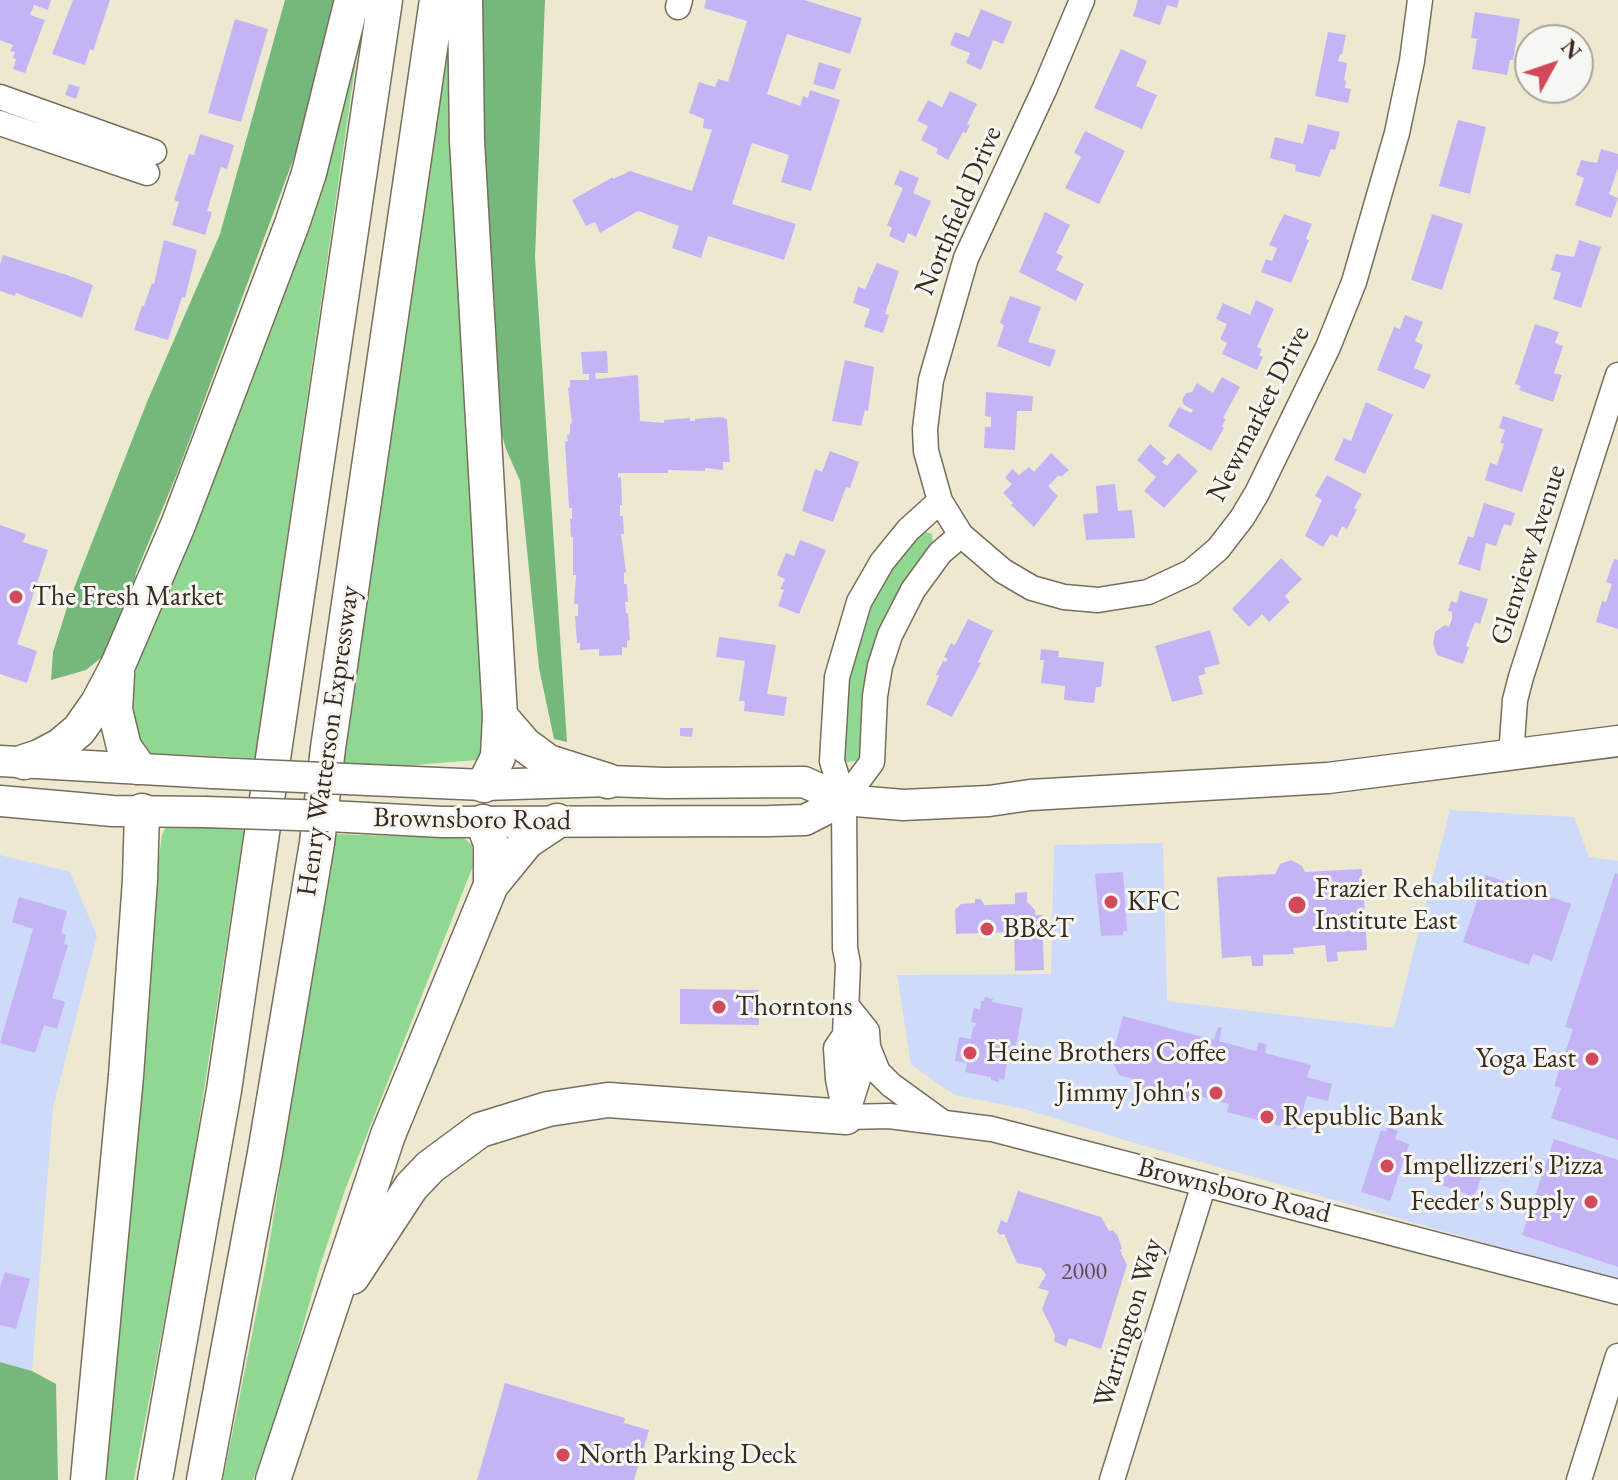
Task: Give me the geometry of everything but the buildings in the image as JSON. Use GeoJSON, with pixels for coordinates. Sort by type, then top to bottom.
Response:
{"type":"FeatureCollection","features":[{"type":"Feature","properties":{"kind":"highway"},"geometry":{"type":"LineString","coordinates":[[12,761],[50,751],[79,730],[98,703],[118,665],[178,525],[292,224],[309,173],[352,0]]}},
{"type":"Feature","properties":{"kind":"highway","name":"Henry Watterson Expressway"},"geometry":{"type":"LineString","coordinates":[[155,1480],[224,1090],[385,0]]}},
{"type":"Feature","properties":{"kind":"highway","name":"Henry Watterson Expressway"},"geometry":{"type":"LineString","coordinates":[[204,1480],[265,1153],[317,843],[330,733],[437,0]]}},
{"type":"Feature","properties":{"kind":"highway"},"geometry":{"type":"LineString","coordinates":[[465,0],[467,141],[500,716],[498,757],[484,785]]}},
{"type":"Feature","properties":{"kind":"highway"},"geometry":{"type":"LineString","coordinates":[[118,665],[115,710],[124,747],[138,767]]}},
{"type":"Feature","properties":{"kind":"highway"},"geometry":{"type":"LineString","coordinates":[[500,716],[525,745],[548,762],[608,781]]}},
{"type":"Feature","properties":{"kind":"highway"},"geometry":{"type":"LineString","coordinates":[[88,1480],[126,1076],[142,811]]}},
{"type":"Feature","properties":{"kind":"highway"},"geometry":{"type":"LineString","coordinates":[[273,1480],[388,1135],[491,885],[527,841],[557,821]]}},
{"type":"Feature","properties":{"kind":"highway"},"geometry":{"type":"LineString","coordinates":[[483,822],[491,844],[491,885]]}},
{"type":"Feature","properties":{"kind":"highway"},"geometry":{"type":"LineString","coordinates":[[325,1321],[411,1187],[430,1167],[480,1130],[548,1109],[608,1100],[846,1117]]}},
{"type":"Feature","properties":{"kind":"main road"},"geometry":{"type":"LineString","coordinates":[[844,800],[903,805],[1328,778],[1618,741]]}},
{"type":"Feature","properties":{"kind":"main road","name":"Brownsboro Road"},"geometry":{"type":"LineString","coordinates":[[12,761],[484,785],[608,781],[804,782],[844,800]]}},
{"type":"Feature","properties":{"kind":"main road"},"geometry":{"type":"LineString","coordinates":[[138,767],[142,811]]}},
{"type":"Feature","properties":{"kind":"main road"},"geometry":{"type":"LineString","coordinates":[[483,822],[484,785]]}},
{"type":"Feature","properties":{"kind":"main road","name":"Brownsboro Road"},"geometry":{"type":"LineString","coordinates":[[0,801],[142,811],[373,819],[657,823],[805,820],[844,800]]}},
{"type":"Feature","properties":{"kind":"street","name":"Northfield Drive"},"geometry":{"type":"LineString","coordinates":[[950,518],[926,451],[925,429],[931,380],[955,291],[984,217],[1045,88],[1082,0]]}},
{"type":"Feature","properties":{"kind":"street","name":"Newmarket Drive"},"geometry":{"type":"LineString","coordinates":[[950,518],[1003,571],[1032,588],[1081,600],[1114,599],[1148,592],[1191,572],[1218,549],[1242,518],[1273,463],[1328,347],[1354,282],[1380,201],[1397,133],[1412,61],[1420,0]]}},
{"type":"Feature","properties":{"kind":"street"},"geometry":{"type":"LineString","coordinates":[[0,97],[150,163],[0,123]]}},
{"type":"Feature","properties":{"kind":"street","name":"Glenview Avenue"},"geometry":{"type":"LineString","coordinates":[[1511,756],[1515,700],[1521,677],[1618,375]]}},
{"type":"Feature","properties":{"kind":"street"},"geometry":{"type":"LineString","coordinates":[[844,800],[872,762],[875,696],[890,635],[913,590],[940,553],[950,518]]}},
{"type":"Feature","properties":{"kind":"street"},"geometry":{"type":"LineString","coordinates":[[846,1117],[838,1079],[836,1048],[845,1035],[848,964],[845,948],[844,800],[832,761],[837,677],[859,602],[882,562],[908,530],[950,518]]}},
{"type":"Feature","properties":{"kind":"street"},"geometry":{"type":"LineString","coordinates":[[846,1005],[867,1031],[868,1047],[878,1072],[942,1122]]}},
{"type":"Feature","properties":{"kind":"street","name":"Brownsboro Road"},"geometry":{"type":"LineString","coordinates":[[846,1117],[889,1116],[942,1122],[1032,1139],[1618,1292]]}},
{"type":"Feature","properties":{"kind":"street","name":"Warrington Way"},"geometry":{"type":"LineString","coordinates":[[1112,1480],[1204,1184]]}},
{"type":"Feature","properties":{"kind":"street"},"geometry":{"type":"LineString","coordinates":[[1579,1480],[1618,1356]]}},
{"type":"Feature","properties":{"kind":"shaded area"},"geometry":{"type":"Polygon","coordinates":[[[1450,810],[1574,817],[1589,857],[1618,861],[1618,1279],[1025,1109],[955,1095],[911,1065],[897,975],[1051,974],[1054,845],[1163,843],[1167,1001],[1394,1028],[1450,810]]]}},
{"type":"Feature","properties":{"kind":"shaded area"},"geometry":{"type":"Polygon","coordinates":[[[0,855],[70,872],[97,936],[53,1108],[32,1371],[0,1362],[0,855]]]}},
{"type":"Feature","properties":{"kind":"green space"},"geometry":{"type":"Polygon","coordinates":[[[285,0],[334,0],[310,114],[178,471],[136,573],[121,642],[86,670],[51,680],[53,652],[69,601],[147,402],[220,234],[285,0]]]}},
{"type":"Feature","properties":{"kind":"green space"},"geometry":{"type":"Polygon","coordinates":[[[483,0],[545,0],[535,257],[567,742],[554,739],[539,668],[520,481],[506,449],[496,413],[481,55],[483,0]]]}},
{"type":"Feature","properties":{"kind":"green space"},"geometry":{"type":"Polygon","coordinates":[[[449,28],[492,740],[482,759],[477,760],[390,767],[341,763],[381,507],[449,28]]]}},
{"type":"Feature","properties":{"kind":"green space"},"geometry":{"type":"Polygon","coordinates":[[[359,40],[255,758],[141,753],[130,722],[134,666],[359,40]]]}},
{"type":"Feature","properties":{"kind":"green space"},"geometry":{"type":"Polygon","coordinates":[[[921,530],[932,534],[933,544],[862,754],[859,760],[848,762],[843,759],[841,706],[852,648],[884,573],[921,530]]]}},
{"type":"Feature","properties":{"kind":"green space"},"geometry":{"type":"Polygon","coordinates":[[[174,823],[244,829],[189,1188],[134,1480],[98,1480],[155,885],[162,835],[166,826],[174,823]]]}},
{"type":"Feature","properties":{"kind":"green space"},"geometry":{"type":"Polygon","coordinates":[[[333,834],[464,838],[472,845],[473,866],[345,1190],[281,1405],[253,1480],[223,1480],[267,1259],[333,834]]]}},
{"type":"Feature","properties":{"kind":"green space"},"geometry":{"type":"Polygon","coordinates":[[[0,1362],[32,1371],[56,1384],[58,1480],[0,1480],[0,1362]]]}},
{"type":"Feature","properties":{"kind":"place","name":"The Fresh Market"},"geometry":{"type":"Point","coordinates":[16,597]}},
{"type":"Feature","properties":{"kind":"place","name":"KFC"},"geometry":{"type":"Point","coordinates":[1111,902]}},
{"type":"Feature","properties":{"kind":"place","name":"Frazier Rehabilitation Institute East"},"geometry":{"type":"Point","coordinates":[1297,905]}},
{"type":"Feature","properties":{"kind":"place","name":"BB&T"},"geometry":{"type":"Point","coordinates":[987,929]}},
{"type":"Feature","properties":{"kind":"place","name":"Thorntons"},"geometry":{"type":"Point","coordinates":[719,1007]}},
{"type":"Feature","properties":{"kind":"place","name":"Heine Brothers Coffee"},"geometry":{"type":"Point","coordinates":[970,1053]}},
{"type":"Feature","properties":{"kind":"place","name":"Yoga East"},"geometry":{"type":"Point","coordinates":[1592,1059]}},
{"type":"Feature","properties":{"kind":"place","name":"Jimmy John's"},"geometry":{"type":"Point","coordinates":[1216,1093]}},
{"type":"Feature","properties":{"kind":"place","name":"Republic Bank"},"geometry":{"type":"Point","coordinates":[1267,1117]}},
{"type":"Feature","properties":{"kind":"place","name":"Impellizzeri's Pizza"},"geometry":{"type":"Point","coordinates":[1387,1166]}},
{"type":"Feature","properties":{"kind":"place","name":"Feeder's Supply"},"geometry":{"type":"Point","coordinates":[1591,1202]}},
{"type":"Feature","properties":{"kind":"place","name":"North Parking Deck"},"geometry":{"type":"Point","coordinates":[563,1455]}}]}
